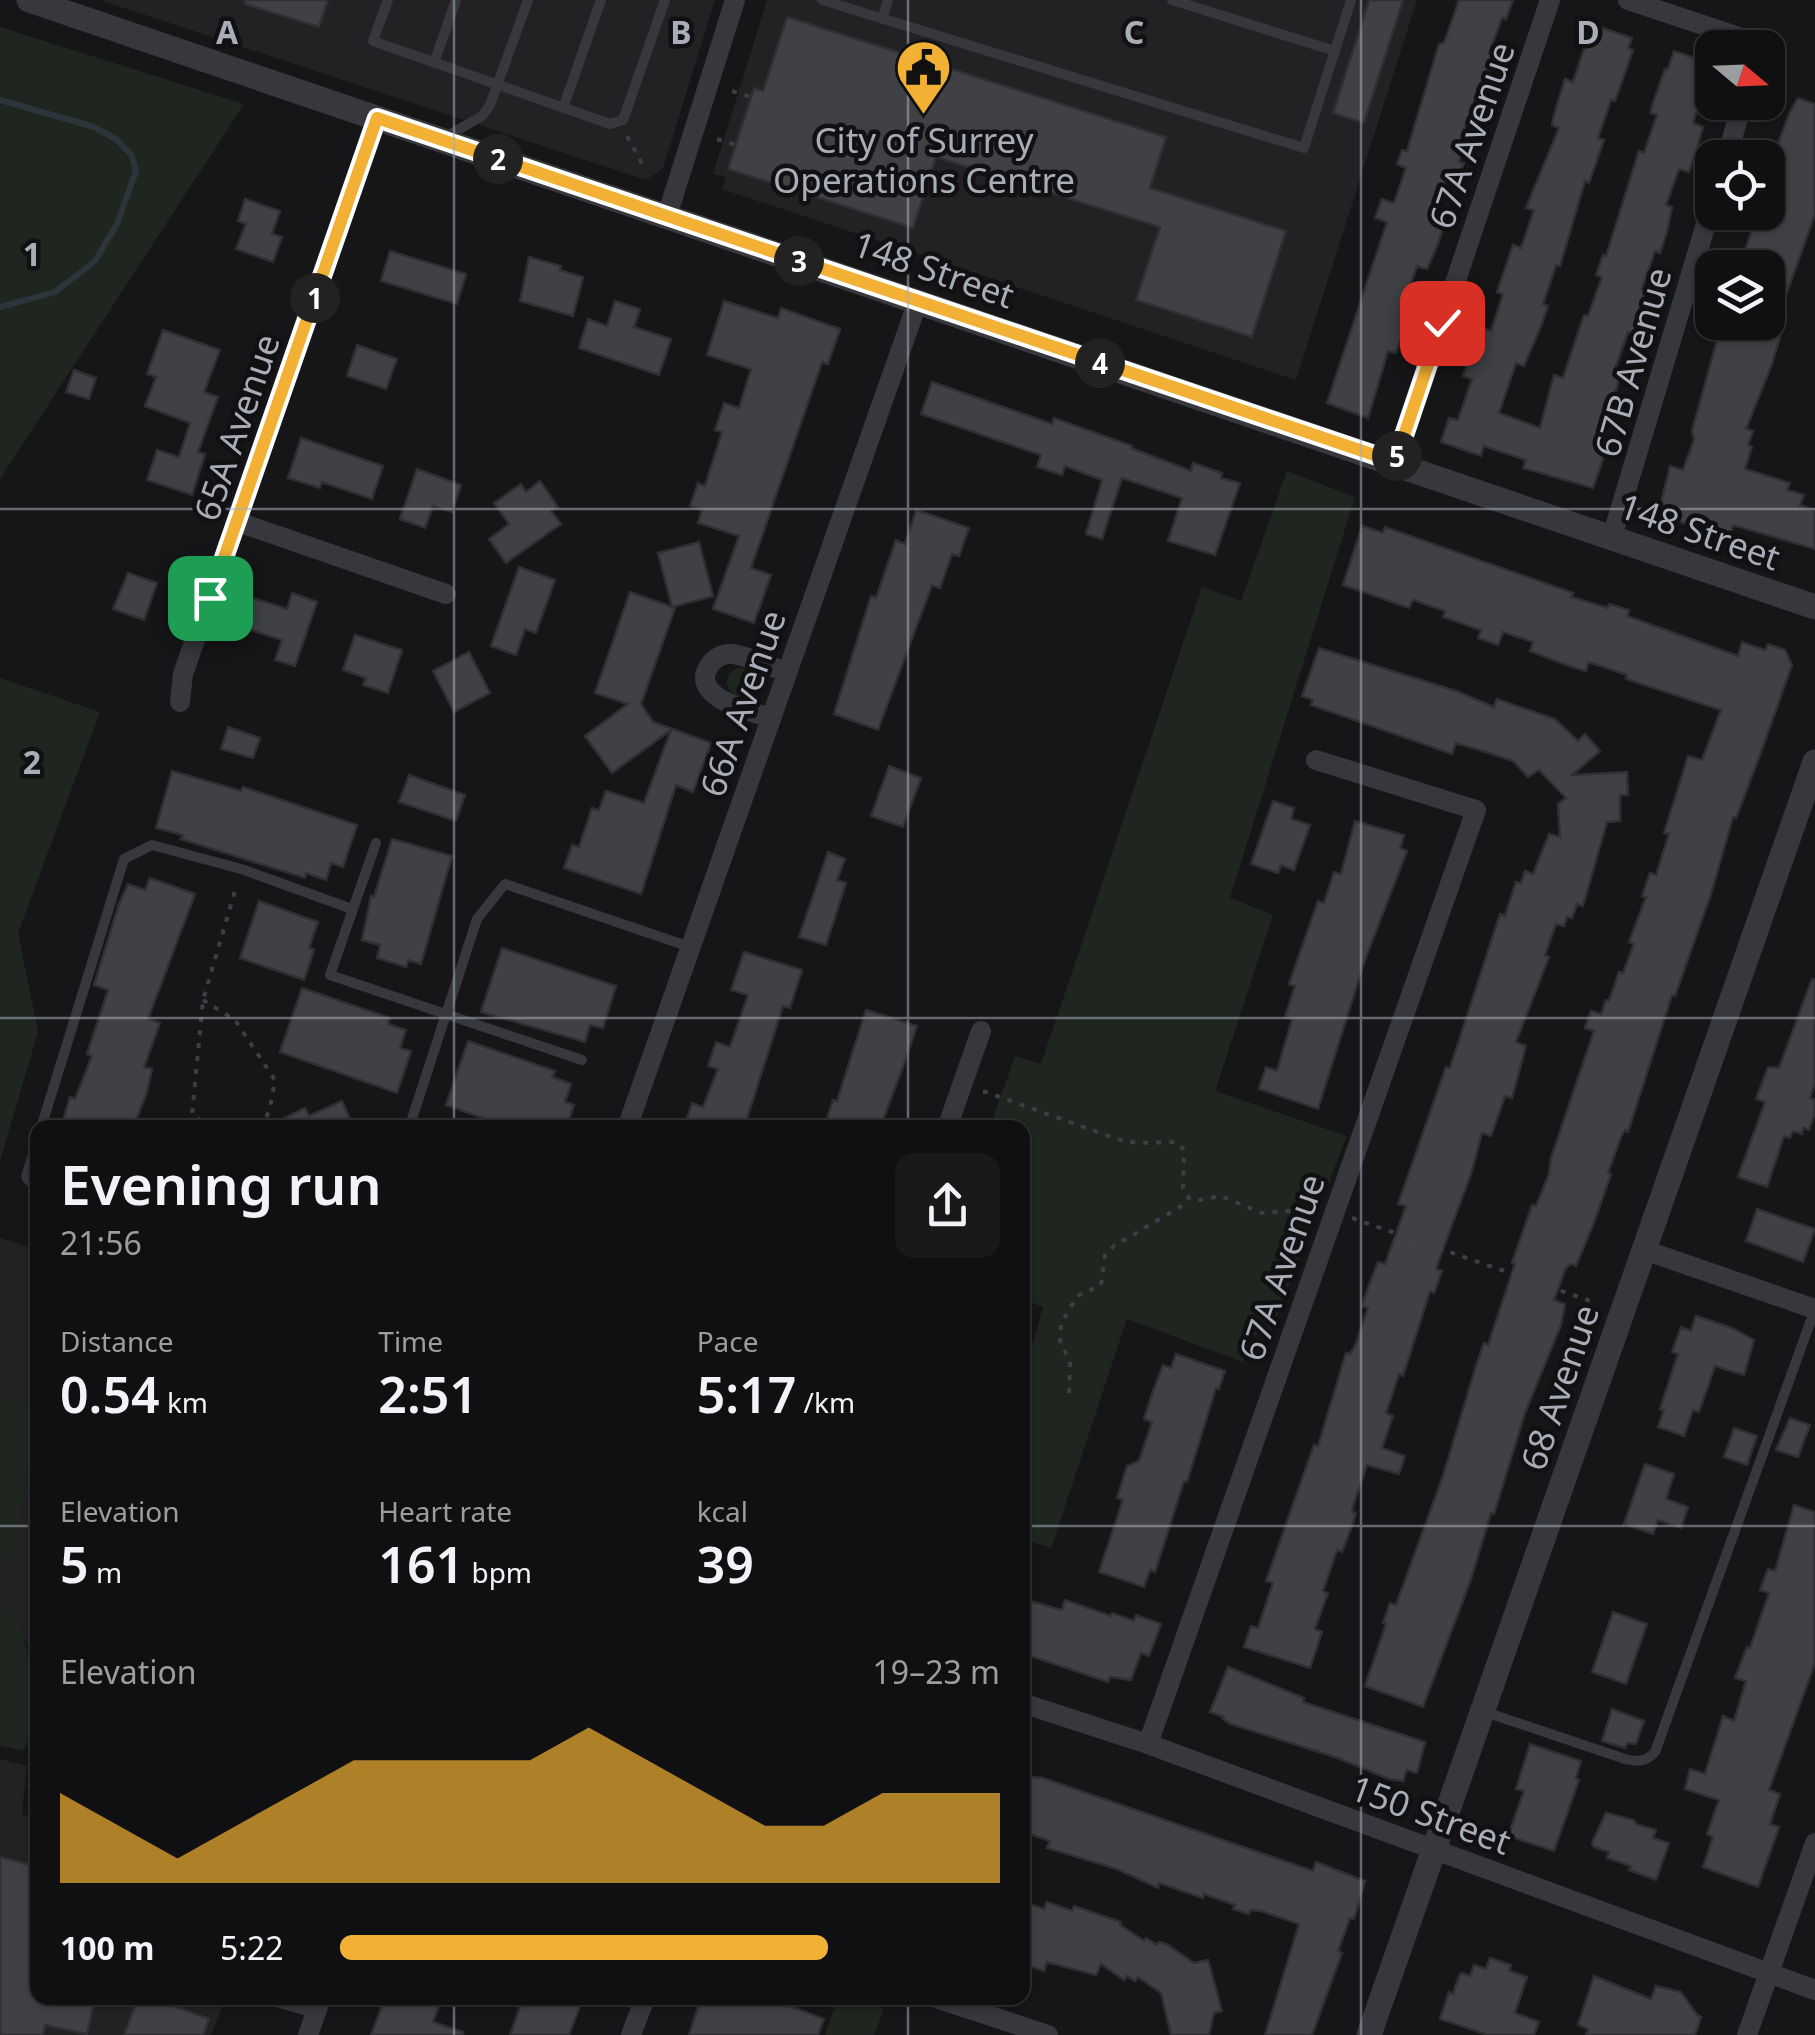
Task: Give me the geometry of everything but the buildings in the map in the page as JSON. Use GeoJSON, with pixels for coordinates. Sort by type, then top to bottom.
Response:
{"type":"FeatureCollection","features":[{"type":"Feature","properties":{"kind":"street","name":"148 Street"},"geometry":{"type":"LineString","coordinates":[[29,0],[1815,607]]}},
{"type":"Feature","properties":{"kind":"street"},"geometry":{"type":"LineString","coordinates":[[667,216],[735,0]]}},
{"type":"Feature","properties":{"kind":"street","name":"67A Avenue"},"geometry":{"type":"LineString","coordinates":[[1395,462],[1550,0]]}},
{"type":"Feature","properties":{"kind":"street"},"geometry":{"type":"LineString","coordinates":[[1628,0],[1714,30]]}},
{"type":"Feature","properties":{"kind":"street","name":"65A Avenue"},"geometry":{"type":"LineString","coordinates":[[180,702],[183,674],[377,118]]}},
{"type":"Feature","properties":{"kind":"street","name":"67B Avenue"},"geometry":{"type":"LineString","coordinates":[[1612,538],[1704,230]]}},
{"type":"Feature","properties":{"kind":"street","name":"66A Avenue"},"geometry":{"type":"LineString","coordinates":[[630,1120],[918,301]]}},
{"type":"Feature","properties":{"kind":"street"},"geometry":{"type":"LineString","coordinates":[[238,522],[446,594]]}},
{"type":"Feature","properties":{"kind":"street"},"geometry":{"type":"LineString","coordinates":[[771,718],[716,698],[707,685],[708,670],[718,658],[732,654],[787,672]]}},
{"type":"Feature","properties":{"kind":"street","name":"67A Avenue"},"geometry":{"type":"LineString","coordinates":[[1148,1744],[1476,810],[1316,760]]}},
{"type":"Feature","properties":{"kind":"street","name":"68 Avenue"},"geometry":{"type":"LineString","coordinates":[[1369,2035],[1813,774]]}},
{"type":"Feature","properties":{"kind":"street"},"geometry":{"type":"LineString","coordinates":[[950,1120],[981,1032]]}},
{"type":"Feature","properties":{"kind":"street"},"geometry":{"type":"LineString","coordinates":[[1644,1250],[1815,1308]]}},
{"type":"Feature","properties":{"kind":"street","name":"150 Street"},"geometry":{"type":"LineString","coordinates":[[1030,1705],[1148,1744],[1815,1990]]}},
{"type":"Feature","properties":{"kind":"street"},"geometry":{"type":"LineString","coordinates":[[1746,2035],[1815,1843]]}},
{"type":"Feature","properties":{"kind":"street"},"geometry":{"type":"LineString","coordinates":[[631,2035],[642,2005]]}},
{"type":"Feature","properties":{"kind":"street"},"geometry":{"type":"LineString","coordinates":[[957,2005],[1048,2035]]}},
{"type":"Feature","properties":{"kind":"street"},"geometry":{"type":"LineString","coordinates":[[308,2035],[318,2006]]}},
{"type":"Feature","properties":{"kind":"lane"},"geometry":{"type":"LineString","coordinates":[[388,0],[374,41],[610,124],[624,120],[665,0]]}},
{"type":"Feature","properties":{"kind":"lane"},"geometry":{"type":"LineString","coordinates":[[434,63],[456,0]]}},
{"type":"Feature","properties":{"kind":"lane"},"geometry":{"type":"LineString","coordinates":[[442,140],[482,116],[498,85],[528,0]]}},
{"type":"Feature","properties":{"kind":"lane"},"geometry":{"type":"LineString","coordinates":[[563,108],[601,0]]}},
{"type":"Feature","properties":{"kind":"lane"},"geometry":{"type":"LineString","coordinates":[[822,0],[1304,148],[1351,0]]}},
{"type":"Feature","properties":{"kind":"lane"},"geometry":{"type":"LineString","coordinates":[[882,19],[888,0]]}},
{"type":"Feature","properties":{"kind":"lane"},"geometry":{"type":"LineString","coordinates":[[1172,0],[1335,52]]}},
{"type":"Feature","properties":{"kind":"lane"},"geometry":{"type":"LineString","coordinates":[[376,843],[330,975],[582,1060]]}},
{"type":"Feature","properties":{"kind":"lane"},"geometry":{"type":"LineString","coordinates":[[43,1120],[124,859],[152,845],[241,869],[352,910]]}},
{"type":"Feature","properties":{"kind":"lane"},"geometry":{"type":"LineString","coordinates":[[412,1120],[477,920],[505,884],[691,948]]}},
{"type":"Feature","properties":{"kind":"lane"},"geometry":{"type":"LineString","coordinates":[[1482,1712],[1625,1760],[1648,1760],[1655,1752],[1815,1308]]}},
{"type":"Feature","properties":{"kind":"path"},"geometry":{"type":"LineString","coordinates":[[732,91],[751,97]]}},
{"type":"Feature","properties":{"kind":"path"},"geometry":{"type":"LineString","coordinates":[[618,121],[644,167]]}},
{"type":"Feature","properties":{"kind":"path"},"geometry":{"type":"LineString","coordinates":[[717,140],[736,145]]}},
{"type":"Feature","properties":{"kind":"path"},"geometry":{"type":"LineString","coordinates":[[200,1120],[192,1115],[203,1000],[241,869]]}},
{"type":"Feature","properties":{"kind":"path"},"geometry":{"type":"LineString","coordinates":[[203,1000],[236,1020],[275,1080],[265,1120]]}},
{"type":"Feature","properties":{"kind":"path"},"geometry":{"type":"LineString","coordinates":[[975,1088],[1117,1139],[1177,1142],[1184,1150],[1183,1188],[1196,1201],[1221,1196],[1262,1214],[1325,1210]]}},
{"type":"Feature","properties":{"kind":"path"},"geometry":{"type":"LineString","coordinates":[[1069,1393],[1070,1363],[1060,1340],[1061,1324],[1070,1304],[1077,1296],[1101,1285],[1104,1255],[1114,1246],[1189,1198]]}},
{"type":"Feature","properties":{"kind":"path"},"geometry":{"type":"LineString","coordinates":[[1352,1218],[1596,1302]]}},
{"type":"Feature","properties":{"kind":"shaded area"},"geometry":{"type":"Polygon","coordinates":[[[100,0],[715,0],[663,168],[646,180],[100,0]]]}},
{"type":"Feature","properties":{"kind":"shaded area","name":"City of Surrey Operations Centre"},"geometry":{"type":"Polygon","coordinates":[[[767,0],[1417,0],[1296,380],[722,189],[726,177],[713,174],[767,0]]]}},
{"type":"Feature","properties":{"kind":"shaded area"},"geometry":{"type":"Polygon","coordinates":[[[0,27],[244,104],[0,479],[0,27]]]}},
{"type":"Feature","properties":{"kind":"shaded area"},"geometry":{"type":"Polygon","coordinates":[[[1287,471],[1355,497],[1230,898],[1273,915],[1215,1091],[1347,1136],[1270,1333],[1250,1336],[1243,1362],[1127,1319],[1051,1548],[1030,1541],[1030,1354],[1043,1307],[1030,1302],[1030,1120],[992,1120],[1015,1056],[1041,1064],[1202,587],[1241,601],[1287,471]]]}},
{"type":"Feature","properties":{"kind":"shaded area"},"geometry":{"type":"Polygon","coordinates":[[[741,668],[751,672],[755,682],[751,692],[741,696],[731,692],[727,682],[731,672],[741,668]]]}},
{"type":"Feature","properties":{"kind":"shaded area"},"geometry":{"type":"Polygon","coordinates":[[[0,678],[100,712],[18,933],[38,1032],[0,1161],[0,678]]]}},
{"type":"Feature","properties":{"kind":"shaded area"},"geometry":{"type":"Polygon","coordinates":[[[0,1238],[30,1248],[30,1645],[0,1624],[0,1238]]]}},
{"type":"Feature","properties":{"kind":"shaded area"},"geometry":{"type":"Polygon","coordinates":[[[0,1397],[30,1404],[30,1457],[16,1545],[0,1573],[0,1397]]]}},
{"type":"Feature","properties":{"kind":"shaded area"},"geometry":{"type":"Polygon","coordinates":[[[0,1607],[18,1619],[27,1650],[30,1736],[23,1751],[0,1745],[0,1607]]]}},
{"type":"Feature","properties":{"kind":"shaded area"},"geometry":{"type":"Polygon","coordinates":[[[0,1759],[27,1766],[22,1814],[30,1817],[30,2005],[223,2005],[211,2035],[0,2035],[0,1759]]]}},
{"type":"Feature","properties":{"kind":"shaded area"},"geometry":{"type":"Polygon","coordinates":[[[836,2005],[872,2005],[884,2009],[874,2035],[825,2035],[836,2005]]]}},
{"type":"Feature","properties":{"kind":"waterway"},"geometry":{"type":"LineString","coordinates":[[0,100],[94,127],[116,139],[132,156],[136,171],[117,224],[95,261],[55,292],[0,307]]}},
{"type":"Feature","properties":{"kind":"place","name":"City of Surrey Operations Centre"},"geometry":{"type":"Point","coordinates":[924,117]}},
{"type":"Feature","properties":{"kind":"route"},"geometry":{"type":"LineString","coordinates":[[210,598],[377,118],[1395,462],[1442,323]]}}]}
